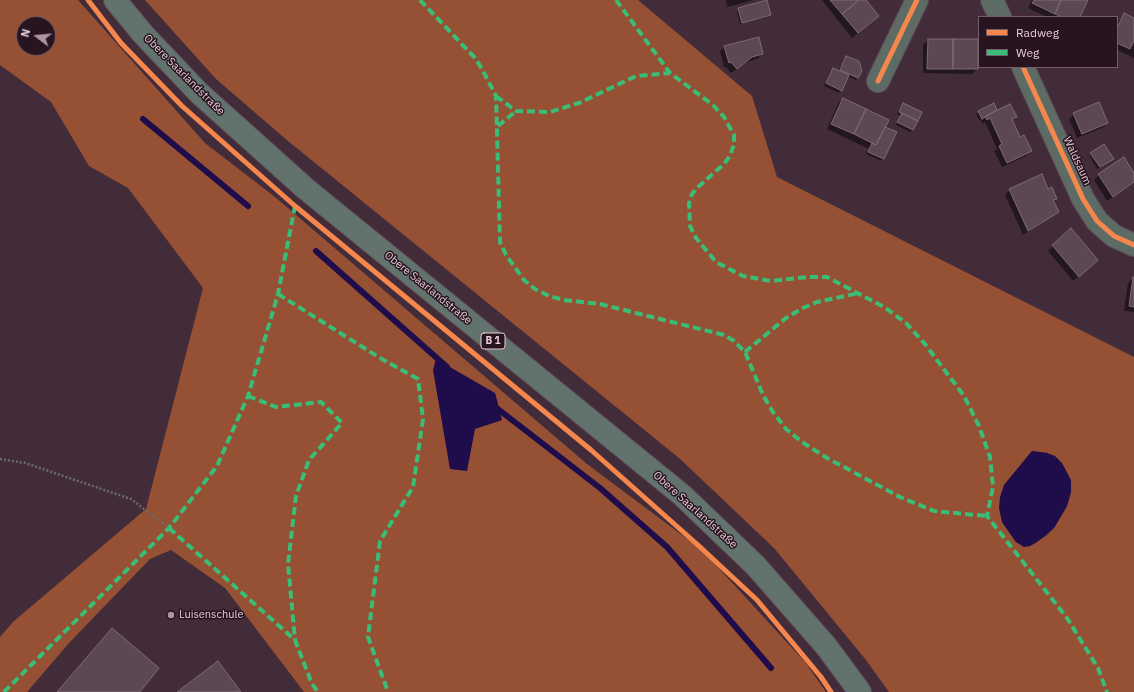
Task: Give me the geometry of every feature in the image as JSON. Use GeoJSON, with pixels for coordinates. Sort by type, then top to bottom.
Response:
{"type":"FeatureCollection","features":[{"type":"Feature","properties":{"kind":"main road","name":"Obere Saarlandstraße"},"geometry":{"type":"LineString","coordinates":[[115,0],[143,34],[199,93],[306,189],[682,495],[756,566],[826,646],[860,692]]}},
{"type":"Feature","properties":{"kind":"street"},"geometry":{"type":"LineString","coordinates":[[878,81],[917,0]]}},
{"type":"Feature","properties":{"kind":"street"},"geometry":{"type":"LineString","coordinates":[[992,0],[1000,16]]}},
{"type":"Feature","properties":{"kind":"street","name":"Waldsaum"},"geometry":{"type":"LineString","coordinates":[[1023,68],[1083,199],[1097,221],[1114,236],[1134,246]]}},
{"type":"Feature","properties":{"kind":"path"},"geometry":{"type":"LineString","coordinates":[[0,460],[25,463],[131,499],[169,528]]}},
{"type":"Feature","properties":{"kind":"shaded area"},"geometry":{"type":"Polygon","coordinates":[[[0,0],[78,0],[205,143],[275,197],[587,464],[702,550],[805,662],[826,692],[304,692],[225,588],[171,550],[150,559],[69,643],[27,692],[0,692],[0,637],[14,621],[146,509],[203,288],[128,188],[89,166],[51,102],[0,65],[0,0]],[[495,393],[475,428],[502,420],[495,393]]]}},
{"type":"Feature","properties":{"kind":"shaded area"},"geometry":{"type":"Polygon","coordinates":[[[145,0],[638,0],[752,96],[777,177],[1134,357],[1134,692],[889,692],[866,660],[774,548],[679,458],[288,141],[216,79],[145,0]],[[1032,451],[1004,485],[1002,522],[1016,542],[1030,546],[1046,536],[1054,528],[1067,506],[1071,492],[1047,453],[1032,451]]]}},
{"type":"Feature","properties":{"kind":"shaded area"},"geometry":{"type":"Polygon","coordinates":[[[436,359],[495,393],[502,420],[475,429],[467,471],[450,469],[433,370],[436,359]]]}},
{"type":"Feature","properties":{"kind":"shaded area"},"geometry":{"type":"Polygon","coordinates":[[[1032,451],[1047,453],[1055,456],[1062,463],[1071,480],[1071,492],[1067,506],[1054,528],[1037,542],[1030,546],[1024,547],[1016,542],[1002,522],[999,508],[1000,497],[1004,485],[1032,451]]]}},
{"type":"Feature","properties":{"kind":"building"},"geometry":{"type":"Polygon","coordinates":[[[767,0],[771,15],[742,23],[738,8],[767,0]]]}},
{"type":"Feature","properties":{"kind":"building"},"geometry":{"type":"Polygon","coordinates":[[[830,0],[859,0],[842,14],[830,0]]]}},
{"type":"Feature","properties":{"kind":"building"},"geometry":{"type":"Polygon","coordinates":[[[859,0],[866,0],[879,16],[858,33],[842,14],[859,0]]]}},
{"type":"Feature","properties":{"kind":"building"},"geometry":{"type":"Polygon","coordinates":[[[1034,0],[1061,0],[1055,14],[1032,3],[1034,0]]]}},
{"type":"Feature","properties":{"kind":"building"},"geometry":{"type":"Polygon","coordinates":[[[1061,0],[1088,0],[1080,16],[1060,16],[1055,14],[1061,0]]]}},
{"type":"Feature","properties":{"kind":"building"},"geometry":{"type":"Polygon","coordinates":[[[1124,13],[1134,18],[1134,41],[1130,49],[1118,43],[1118,26],[1124,13]]]}},
{"type":"Feature","properties":{"kind":"building"},"geometry":{"type":"Polygon","coordinates":[[[759,37],[763,54],[752,57],[737,69],[731,62],[729,63],[724,46],[759,37]]]}},
{"type":"Feature","properties":{"kind":"building"},"geometry":{"type":"Polygon","coordinates":[[[928,39],[953,39],[953,69],[927,69],[928,39]]]}},
{"type":"Feature","properties":{"kind":"building"},"geometry":{"type":"Polygon","coordinates":[[[953,39],[978,39],[978,69],[953,69],[953,39]]]}},
{"type":"Feature","properties":{"kind":"building"},"geometry":{"type":"Polygon","coordinates":[[[846,56],[859,61],[862,71],[858,78],[840,70],[846,56]]]}},
{"type":"Feature","properties":{"kind":"building"},"geometry":{"type":"Polygon","coordinates":[[[833,68],[849,75],[842,91],[826,83],[833,68]]]}},
{"type":"Feature","properties":{"kind":"building"},"geometry":{"type":"Polygon","coordinates":[[[843,98],[866,109],[854,134],[831,124],[843,98]]]}},
{"type":"Feature","properties":{"kind":"building"},"geometry":{"type":"Polygon","coordinates":[[[1099,102],[1108,123],[1082,134],[1073,113],[1099,102]]]}},
{"type":"Feature","properties":{"kind":"building"},"geometry":{"type":"Polygon","coordinates":[[[903,103],[922,112],[918,121],[899,112],[903,103]]]}},
{"type":"Feature","properties":{"kind":"building"},"geometry":{"type":"Polygon","coordinates":[[[994,103],[997,110],[982,119],[978,111],[994,103]]]}},
{"type":"Feature","properties":{"kind":"building"},"geometry":{"type":"Polygon","coordinates":[[[1010,104],[1017,117],[1012,119],[1020,137],[1024,135],[1032,151],[1007,163],[999,146],[1002,144],[990,118],[987,120],[985,116],[1010,104]]]}},
{"type":"Feature","properties":{"kind":"building"},"geometry":{"type":"Polygon","coordinates":[[[866,109],[889,120],[876,145],[854,134],[866,109]]]}},
{"type":"Feature","properties":{"kind":"building"},"geometry":{"type":"Polygon","coordinates":[[[902,113],[918,121],[913,130],[897,122],[902,113]]]}},
{"type":"Feature","properties":{"kind":"building"},"geometry":{"type":"Polygon","coordinates":[[[885,127],[897,132],[884,159],[868,152],[872,143],[876,145],[885,127]]]}},
{"type":"Feature","properties":{"kind":"building"},"geometry":{"type":"Polygon","coordinates":[[[1104,144],[1114,159],[1100,167],[1090,153],[1104,144]]]}},
{"type":"Feature","properties":{"kind":"building"},"geometry":{"type":"Polygon","coordinates":[[[1124,157],[1134,173],[1134,182],[1113,197],[1098,174],[1124,157]]]}},
{"type":"Feature","properties":{"kind":"building"},"geometry":{"type":"Polygon","coordinates":[[[1042,174],[1048,189],[1052,187],[1057,199],[1053,200],[1059,212],[1028,231],[1009,189],[1042,174]]]}},
{"type":"Feature","properties":{"kind":"building"},"geometry":{"type":"Polygon","coordinates":[[[1071,228],[1098,260],[1079,277],[1052,245],[1071,228]]]}},
{"type":"Feature","properties":{"kind":"building"},"geometry":{"type":"Polygon","coordinates":[[[1133,277],[1134,278],[1134,307],[1129,306],[1133,277]]]}},
{"type":"Feature","properties":{"kind":"building"},"geometry":{"type":"Polygon","coordinates":[[[112,628],[159,668],[140,692],[57,692],[112,628]]]}},
{"type":"Feature","properties":{"kind":"building"},"geometry":{"type":"Polygon","coordinates":[[[218,661],[241,692],[177,692],[218,661]]]}},
{"type":"Feature","properties":{"kind":"waterway"},"geometry":{"type":"LineString","coordinates":[[143,119],[248,206]]}},
{"type":"Feature","properties":{"kind":"waterway"},"geometry":{"type":"LineString","coordinates":[[316,251],[447,367]]}},
{"type":"Feature","properties":{"kind":"waterway"},"geometry":{"type":"LineString","coordinates":[[494,406],[600,488],[667,547],[771,668]]}},
{"type":"Feature","properties":{"kind":"marked path"},"geometry":{"type":"LineString","coordinates":[[420,0],[475,58],[496,96],[500,242],[506,255],[524,280],[535,289],[549,296],[564,300],[600,304],[724,335],[734,341],[745,352],[763,395],[773,412],[786,429],[802,442],[827,458],[900,497],[934,511],[987,516]]}},
{"type":"Feature","properties":{"kind":"marked path"},"geometry":{"type":"LineString","coordinates":[[616,0],[670,73],[713,105],[724,117],[734,135],[734,144],[730,156],[724,164],[692,194],[689,203],[690,226],[696,238],[716,262],[743,276],[771,281],[808,277],[827,277],[884,307],[906,323],[925,344],[964,396],[979,426],[990,457],[993,487],[987,516],[1067,618],[1098,668],[1107,692]]}},
{"type":"Feature","properties":{"kind":"marked path"},"geometry":{"type":"LineString","coordinates":[[496,96],[516,111],[550,112],[579,103],[636,76],[670,73]]}},
{"type":"Feature","properties":{"kind":"marked path"},"geometry":{"type":"LineString","coordinates":[[498,126],[516,111]]}},
{"type":"Feature","properties":{"kind":"marked path"},"geometry":{"type":"LineString","coordinates":[[4,692],[169,528],[217,466],[248,396],[278,294],[295,206]]}},
{"type":"Feature","properties":{"kind":"marked path"},"geometry":{"type":"LineString","coordinates":[[745,352],[786,318],[803,308],[817,302],[859,293]]}},
{"type":"Feature","properties":{"kind":"marked path"},"geometry":{"type":"LineString","coordinates":[[278,294],[380,358],[418,379],[423,419],[413,487],[380,541],[368,637],[388,692]]}},
{"type":"Feature","properties":{"kind":"marked path"},"geometry":{"type":"LineString","coordinates":[[248,396],[276,407],[321,402],[342,423],[309,460],[296,496],[288,564],[295,640]]}},
{"type":"Feature","properties":{"kind":"marked path"},"geometry":{"type":"LineString","coordinates":[[169,528],[295,640],[312,684],[318,692]]}},
{"type":"Feature","properties":{"kind":"cycle path"},"geometry":{"type":"LineString","coordinates":[[88,0],[121,43],[182,106],[295,206],[591,450],[757,600],[821,677],[831,692]]}},
{"type":"Feature","properties":{"kind":"cycle path"},"geometry":{"type":"LineString","coordinates":[[878,81],[917,0]]}},
{"type":"Feature","properties":{"kind":"cycle path"},"geometry":{"type":"LineString","coordinates":[[1023,68],[1083,199],[1097,221],[1114,236],[1134,245]]}},
{"type":"Feature","properties":{"kind":"place","name":"Luisenschule"},"geometry":{"type":"Point","coordinates":[171,615]}}]}
